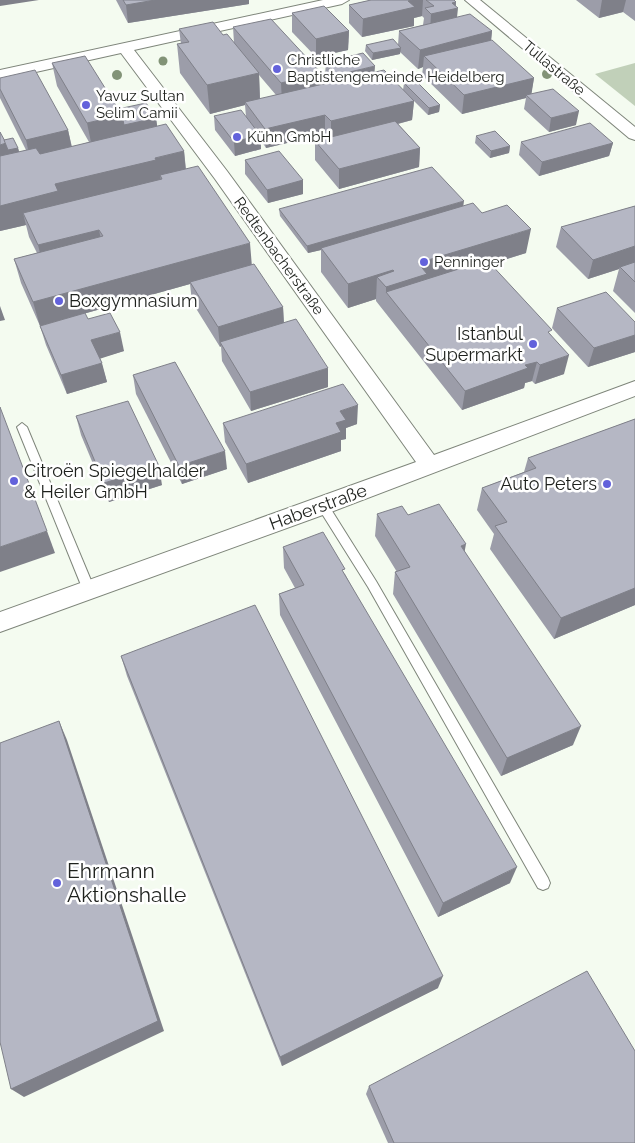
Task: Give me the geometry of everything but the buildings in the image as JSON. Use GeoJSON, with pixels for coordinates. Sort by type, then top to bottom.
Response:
{"type":"FeatureCollection","features":[{"type":"Feature","properties":{"kind":"street"},"geometry":{"type":"LineString","coordinates":[[0,75],[342,0]]}},
{"type":"Feature","properties":{"kind":"street","name":"Tullastraße"},"geometry":{"type":"LineString","coordinates":[[472,0],[635,135]]}},
{"type":"Feature","properties":{"kind":"street","name":"Redtenbacherstraße"},"geometry":{"type":"LineString","coordinates":[[125,48],[221,175],[430,466]]}},
{"type":"Feature","properties":{"kind":"street","name":"Haberstraße"},"geometry":{"type":"LineString","coordinates":[[0,622],[323,506],[635,388]]}},
{"type":"Feature","properties":{"kind":"lane"},"geometry":{"type":"LineString","coordinates":[[22,427],[89,590]]}},
{"type":"Feature","properties":{"kind":"lane"},"geometry":{"type":"LineString","coordinates":[[323,506],[372,584],[543,883]]}},
{"type":"Feature","properties":{"kind":"green space"},"geometry":{"type":"Polygon","coordinates":[[[635,63],[635,106],[595,74],[635,63]]]}},
{"type":"Feature","properties":{"kind":"place","name":"Christliche Baptistengemeinde Heidelberg"},"geometry":{"type":"Point","coordinates":[277,69]}},
{"type":"Feature","properties":{"kind":"place","name":"Yavuz Sultan Selim Camii"},"geometry":{"type":"Point","coordinates":[86,105]}},
{"type":"Feature","properties":{"kind":"place","name":"Kühn GmbH"},"geometry":{"type":"Point","coordinates":[237,137]}},
{"type":"Feature","properties":{"kind":"place","name":"Penninger"},"geometry":{"type":"Point","coordinates":[424,262]}},
{"type":"Feature","properties":{"kind":"place","name":"Boxgymnasium"},"geometry":{"type":"Point","coordinates":[59,301]}},
{"type":"Feature","properties":{"kind":"place","name":"Istanbul Supermarkt"},"geometry":{"type":"Point","coordinates":[533,344]}},
{"type":"Feature","properties":{"kind":"place","name":"Citroën Spiegelhalder & Heiler GmbH"},"geometry":{"type":"Point","coordinates":[14,481]}},
{"type":"Feature","properties":{"kind":"place","name":"Auto Peters"},"geometry":{"type":"Point","coordinates":[607,484]}},
{"type":"Feature","properties":{"kind":"place","name":"Ehrmann Aktionshalle"},"geometry":{"type":"Point","coordinates":[57,883]}}]}
